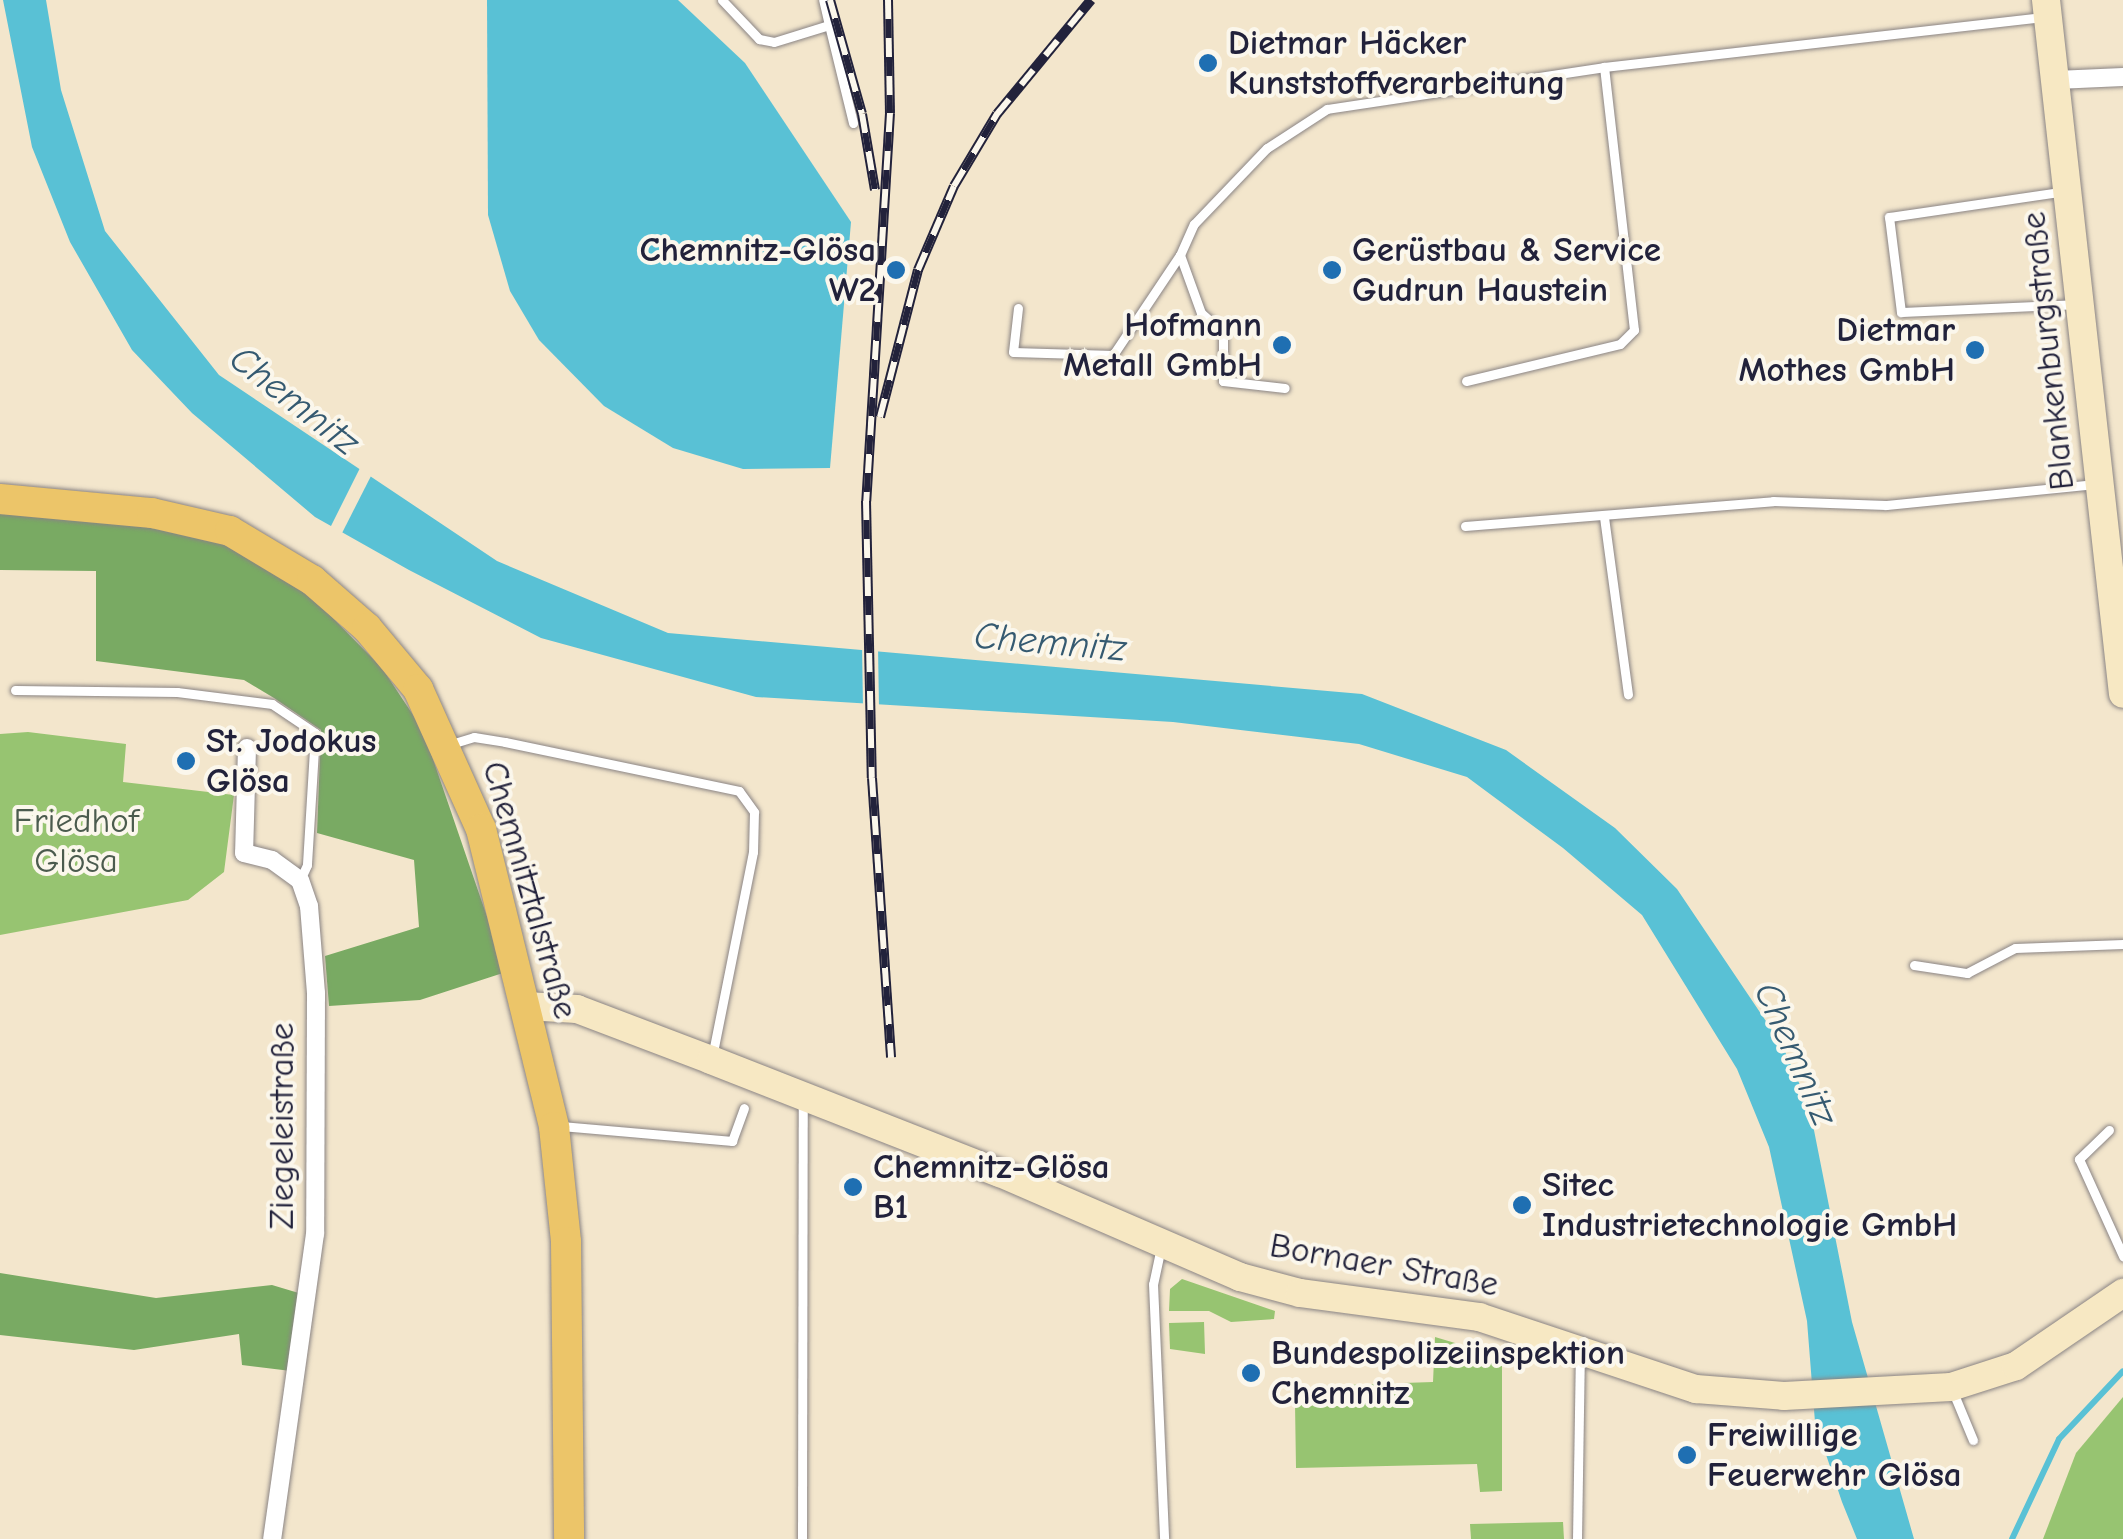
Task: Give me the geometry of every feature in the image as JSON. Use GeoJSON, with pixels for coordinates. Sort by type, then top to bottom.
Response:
{"type":"FeatureCollection","features":[{"type":"Feature","properties":{"kind":"main road","name":"Blankenburgstraße"},"geometry":{"type":"LineString","coordinates":[[2047,8],[2123,694]]}},
{"type":"Feature","properties":{"kind":"main road","name":"Chemnitztalstraße"},"geometry":{"type":"LineString","coordinates":[[0,498],[197,520],[266,549],[312,580],[384,646],[418,690],[448,745],[481,829],[554,1127],[566,1242],[569,1539]]}},
{"type":"Feature","properties":{"kind":"main road","name":"Bornaer Straße"},"geometry":{"type":"LineString","coordinates":[[526,1006],[577,1009],[804,1096],[1271,1287],[1480,1317],[1581,1349],[1674,1385],[1784,1396],[1904,1393],[1951,1387],[2016,1366],[2123,1293]]}},
{"type":"Feature","properties":{"kind":"street"},"geometry":{"type":"LineString","coordinates":[[2056,80],[2123,77]]}},
{"type":"Feature","properties":{"kind":"street"},"geometry":{"type":"LineString","coordinates":[[247,748],[244,853],[272,860],[300,880]]}},
{"type":"Feature","properties":{"kind":"street","name":"Ziegeleistraße"},"geometry":{"type":"LineString","coordinates":[[272,1539],[315,1234],[316,993],[308,906],[300,880]]}},
{"type":"Feature","properties":{"kind":"lane"},"geometry":{"type":"LineString","coordinates":[[722,0],[759,40],[774,42],[829,25]]}},
{"type":"Feature","properties":{"kind":"lane"},"geometry":{"type":"LineString","coordinates":[[824,0],[853,123]]}},
{"type":"Feature","properties":{"kind":"lane"},"geometry":{"type":"LineString","coordinates":[[1018,308],[1014,352],[1113,355],[1180,256],[1194,224],[1239,175],[1302,121],[1327,108],[2047,8]]}},
{"type":"Feature","properties":{"kind":"lane"},"geometry":{"type":"LineString","coordinates":[[1466,381],[1620,344],[1634,330],[1604,67]]}},
{"type":"Feature","properties":{"kind":"lane"},"geometry":{"type":"LineString","coordinates":[[2068,191],[1889,216],[1901,312],[2082,304]]}},
{"type":"Feature","properties":{"kind":"lane"},"geometry":{"type":"LineString","coordinates":[[1180,256],[1201,313],[1222,332],[1223,381],[1285,388]]}},
{"type":"Feature","properties":{"kind":"lane"},"geometry":{"type":"LineString","coordinates":[[1466,526],[1773,500],[1886,505],[2099,484]]}},
{"type":"Feature","properties":{"kind":"lane"},"geometry":{"type":"LineString","coordinates":[[1604,517],[1628,694]]}},
{"type":"Feature","properties":{"kind":"lane"},"geometry":{"type":"LineString","coordinates":[[15,690],[177,692],[272,704],[315,733],[308,865],[300,880]]}},
{"type":"Feature","properties":{"kind":"lane"},"geometry":{"type":"LineString","coordinates":[[448,745],[474,737],[739,791],[754,812],[753,852],[711,1060]]}},
{"type":"Feature","properties":{"kind":"lane"},"geometry":{"type":"LineString","coordinates":[[1914,965],[1967,973],[2015,948],[2123,944]]}},
{"type":"Feature","properties":{"kind":"lane"},"geometry":{"type":"LineString","coordinates":[[802,1539],[804,1096]]}},
{"type":"Feature","properties":{"kind":"lane"},"geometry":{"type":"LineString","coordinates":[[554,1127],[732,1141],[744,1108]]}},
{"type":"Feature","properties":{"kind":"lane"},"geometry":{"type":"LineString","coordinates":[[2109,1130],[2079,1159],[2123,1256]]}},
{"type":"Feature","properties":{"kind":"lane"},"geometry":{"type":"LineString","coordinates":[[1162,1244],[1153,1284],[1164,1539]]}},
{"type":"Feature","properties":{"kind":"lane"},"geometry":{"type":"LineString","coordinates":[[1577,1539],[1581,1349]]}},
{"type":"Feature","properties":{"kind":"lane"},"geometry":{"type":"LineString","coordinates":[[1951,1387],[1972,1440]]}},
{"type":"Feature","properties":{"kind":"green space"},"geometry":{"type":"Polygon","coordinates":[[[0,504],[197,532],[268,565],[317,602],[382,668],[423,730],[506,972],[420,1000],[329,1006],[325,956],[419,927],[414,860],[317,833],[321,730],[274,698],[244,680],[96,661],[96,571],[0,570],[0,504]]]}},
{"type":"Feature","properties":{"kind":"green space","name":"Friedhof Glösa"},"geometry":{"type":"Polygon","coordinates":[[[28,732],[126,744],[123,782],[234,795],[224,872],[188,900],[0,935],[0,734],[28,732]]]}},
{"type":"Feature","properties":{"kind":"green space"},"geometry":{"type":"Polygon","coordinates":[[[0,1273],[156,1298],[272,1285],[302,1294],[291,1371],[242,1365],[239,1334],[134,1350],[0,1335],[0,1273]]]}},
{"type":"Feature","properties":{"kind":"green space"},"geometry":{"type":"Polygon","coordinates":[[[1182,1279],[1275,1311],[1274,1319],[1231,1322],[1209,1311],[1169,1311],[1170,1289],[1182,1279]]]}},
{"type":"Feature","properties":{"kind":"green space"},"geometry":{"type":"Polygon","coordinates":[[[1204,1322],[1205,1354],[1170,1349],[1169,1323],[1204,1322]]]}},
{"type":"Feature","properties":{"kind":"green space"},"geometry":{"type":"Polygon","coordinates":[[[1435,1337],[1502,1357],[1502,1491],[1480,1492],[1477,1464],[1296,1468],[1295,1404],[1312,1406],[1314,1386],[1433,1382],[1435,1337]]]}},
{"type":"Feature","properties":{"kind":"green space"},"geometry":{"type":"Polygon","coordinates":[[[2123,1397],[2123,1539],[2043,1539],[2076,1453],[2123,1397]]]}},
{"type":"Feature","properties":{"kind":"green space"},"geometry":{"type":"Polygon","coordinates":[[[1563,1522],[1564,1539],[1471,1539],[1470,1524],[1563,1522]]]}},
{"type":"Feature","properties":{"kind":"water"},"geometry":{"type":"Polygon","coordinates":[[[3,0],[46,0],[61,90],[105,231],[219,375],[497,561],[668,633],[1362,694],[1506,750],[1615,828],[1677,889],[1782,1045],[1809,1105],[1852,1322],[1914,1539],[1857,1539],[1842,1502],[1815,1422],[1807,1321],[1769,1147],[1737,1069],[1642,915],[1563,848],[1467,777],[1359,744],[1173,722],[756,697],[541,638],[409,570],[315,517],[192,413],[132,350],[70,242],[32,147],[3,0]]]}},
{"type":"Feature","properties":{"kind":"water"},"geometry":{"type":"Polygon","coordinates":[[[487,0],[678,0],[745,63],[851,222],[830,468],[743,469],[673,448],[604,406],[539,340],[510,291],[488,215],[487,0]]]}},
{"type":"Feature","properties":{"kind":"pier"},"geometry":{"type":"Polygon","coordinates":[[[360,468],[371,476],[340,537],[329,530],[360,468]]]}},
{"type":"Feature","properties":{"kind":"pier"},"geometry":{"type":"Polygon","coordinates":[[[862,645],[878,647],[879,709],[863,708],[862,645]]]}},
{"type":"Feature","properties":{"kind":"waterway"},"geometry":{"type":"LineString","coordinates":[[2012,1539],[2059,1439],[2123,1371]]}},
{"type":"Feature","properties":{"kind":"railway"},"geometry":{"type":"LineString","coordinates":[[830,0],[862,114],[875,190]]}},
{"type":"Feature","properties":{"kind":"railway"},"geometry":{"type":"LineString","coordinates":[[888,0],[890,113],[866,501],[872,778],[891,1057]]}},
{"type":"Feature","properties":{"kind":"railway"},"geometry":{"type":"LineString","coordinates":[[880,417],[918,270],[954,186],[997,114],[1091,0]]}},
{"type":"Feature","properties":{"kind":"place","name":"Dietmar Häcker Kunststoffverarbeitung"},"geometry":{"type":"Point","coordinates":[1208,63]}},
{"type":"Feature","properties":{"kind":"place","name":"Chemnitz-Glösa W2"},"geometry":{"type":"Point","coordinates":[896,270]}},
{"type":"Feature","properties":{"kind":"place","name":"Gerüstbau & Service Gudrun Haustein"},"geometry":{"type":"Point","coordinates":[1332,270]}},
{"type":"Feature","properties":{"kind":"place","name":"Hofmann Metall GmbH"},"geometry":{"type":"Point","coordinates":[1282,345]}},
{"type":"Feature","properties":{"kind":"place","name":"Dietmar Mothes GmbH"},"geometry":{"type":"Point","coordinates":[1975,350]}},
{"type":"Feature","properties":{"kind":"place","name":"St. Jodokus Glösa"},"geometry":{"type":"Point","coordinates":[186,761]}},
{"type":"Feature","properties":{"kind":"place","name":"Chemnitz-Glösa B1"},"geometry":{"type":"Point","coordinates":[853,1187]}},
{"type":"Feature","properties":{"kind":"place","name":"Sitec Industrietechnologie GmbH"},"geometry":{"type":"Point","coordinates":[1522,1205]}},
{"type":"Feature","properties":{"kind":"place","name":"Bundespolizeiinspektion Chemnitz"},"geometry":{"type":"Point","coordinates":[1251,1373]}},
{"type":"Feature","properties":{"kind":"place","name":"Freiwillige Feuerwehr Glösa"},"geometry":{"type":"Point","coordinates":[1687,1455]}},
{"type":"Feature","properties":{"kind":"water label","name":"Chemnitz"},"geometry":{"type":"Point","coordinates":[294,401]}},
{"type":"Feature","properties":{"kind":"water label","name":"Chemnitz"},"geometry":{"type":"Point","coordinates":[1050,643]}},
{"type":"Feature","properties":{"kind":"water label","name":"Chemnitz"},"geometry":{"type":"Point","coordinates":[1795,1054]}}]}
